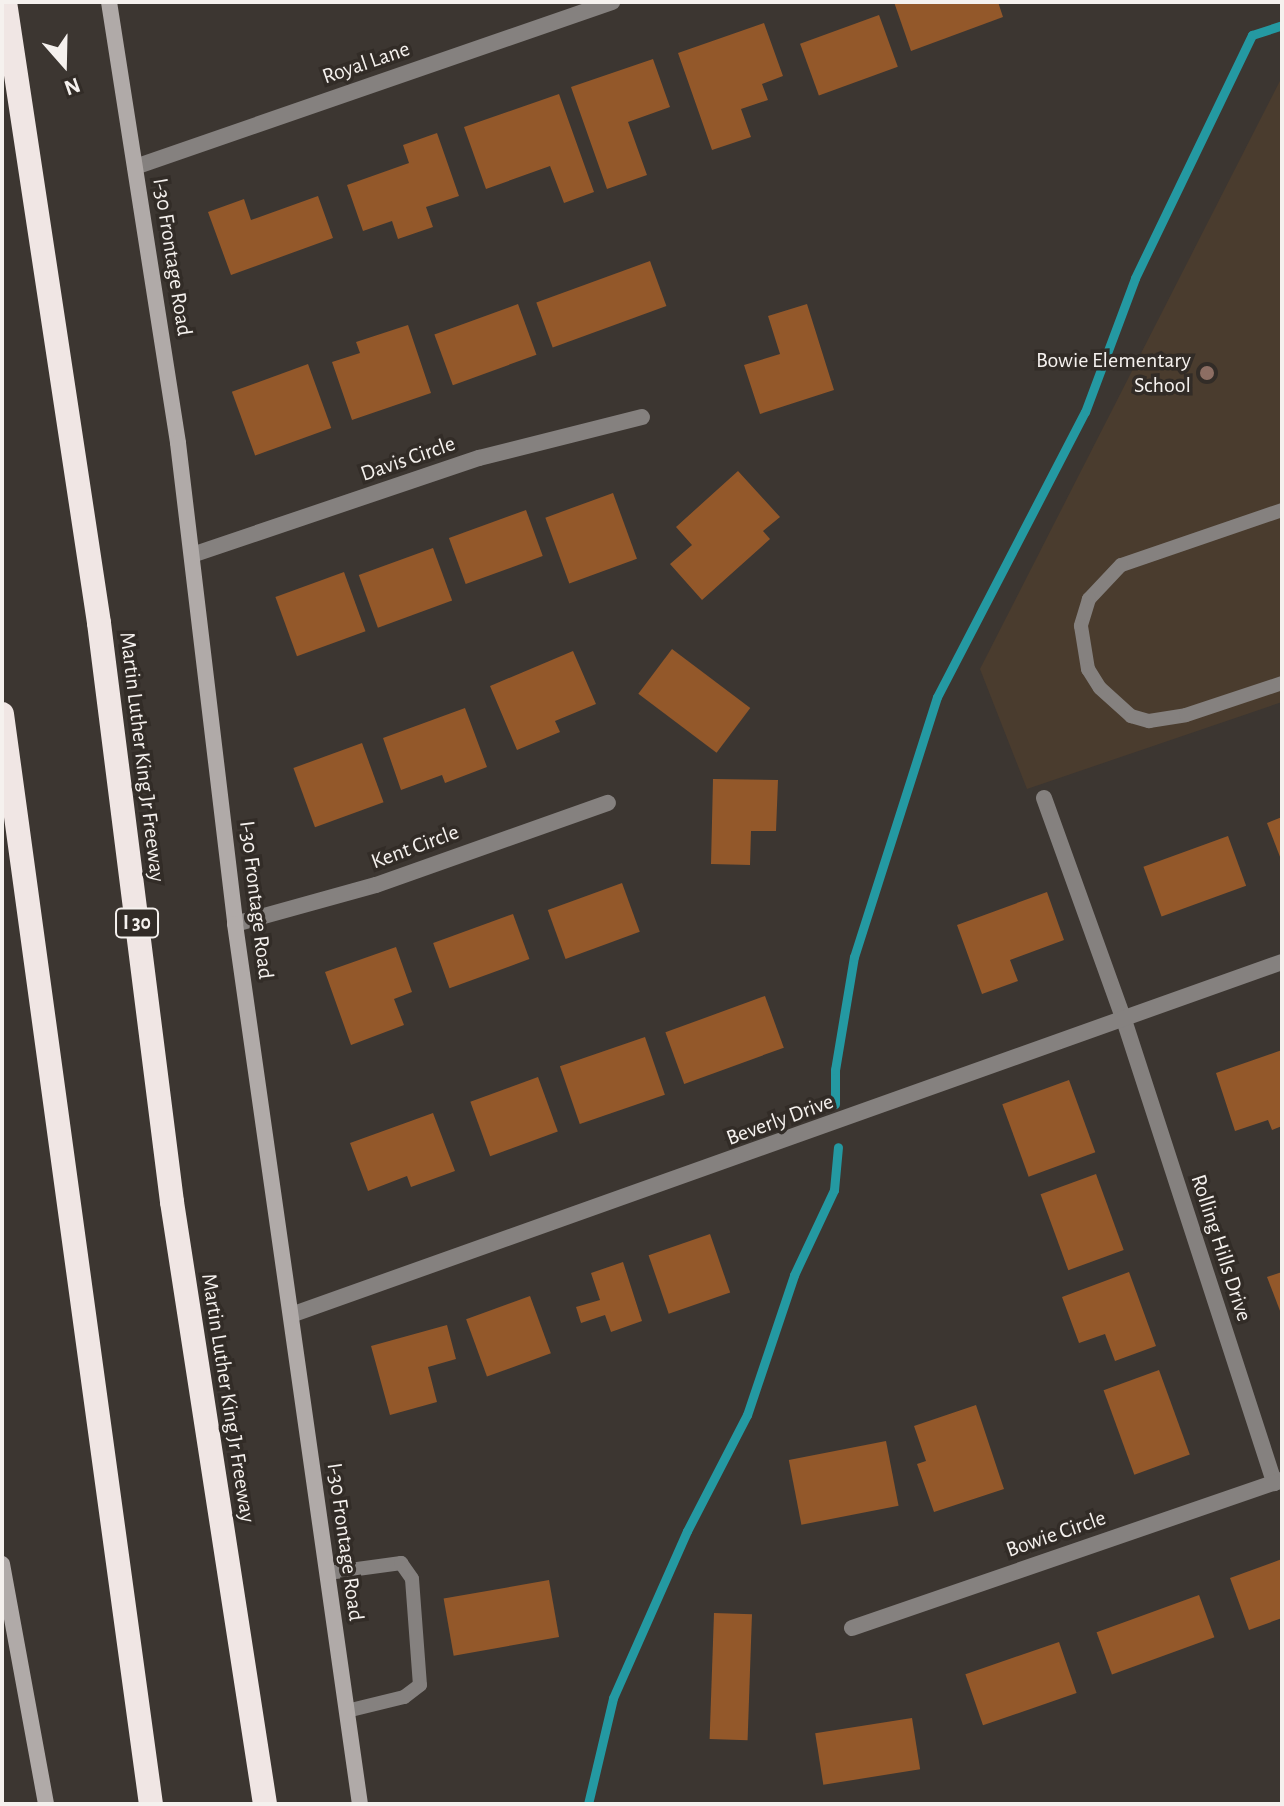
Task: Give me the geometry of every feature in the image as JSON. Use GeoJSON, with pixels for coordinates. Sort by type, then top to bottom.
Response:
{"type":"FeatureCollection","features":[{"type":"Feature","properties":{"kind":"highway","name":"Martin Luther King Jr Freeway"},"geometry":{"type":"LineString","coordinates":[[7,2],[99,623],[174,1216],[265,1804]]}},
{"type":"Feature","properties":{"kind":"highway"},"geometry":{"type":"LineString","coordinates":[[2,714],[151,1804]]}},
{"type":"Feature","properties":{"kind":"main road","name":"I-30 Frontage Road"},"geometry":{"type":"LineString","coordinates":[[109,2],[192,555],[235,924],[360,1804]]}},
{"type":"Feature","properties":{"kind":"main road"},"geometry":{"type":"LineString","coordinates":[[2,1564],[46,1804]]}},
{"type":"Feature","properties":{"kind":"street","name":"Royal Lane"},"geometry":{"type":"LineString","coordinates":[[135,167],[612,2]]}},
{"type":"Feature","properties":{"kind":"street","name":"Davis Circle"},"geometry":{"type":"LineString","coordinates":[[192,555],[479,458],[642,417]]}},
{"type":"Feature","properties":{"kind":"street","name":"Rolling Hills Drive"},"geometry":{"type":"LineString","coordinates":[[1044,798],[1124,1020],[1278,1481]]}},
{"type":"Feature","properties":{"kind":"street","name":"Kent Circle"},"geometry":{"type":"LineString","coordinates":[[235,924],[376,885],[608,803]]}},
{"type":"Feature","properties":{"kind":"street","name":"Beverly Drive"},"geometry":{"type":"LineString","coordinates":[[291,1315],[1282,962]]}},
{"type":"Feature","properties":{"kind":"street","name":"Bowie Circle"},"geometry":{"type":"LineString","coordinates":[[852,1628],[1278,1481]]}},
{"type":"Feature","properties":{"kind":"lane"},"geometry":{"type":"LineString","coordinates":[[1282,510],[1121,565],[1089,599],[1081,626],[1085,659],[1100,688],[1131,716],[1149,721],[1177,718],[1282,683]]}},
{"type":"Feature","properties":{"kind":"lane"},"geometry":{"type":"LineString","coordinates":[[328,1573],[401,1563],[412,1579],[420,1685],[404,1697],[347,1711]]}},
{"type":"Feature","properties":{"kind":"shaded area","name":"Bowie Elementary School"},"geometry":{"type":"Polygon","coordinates":[[[1282,77],[1282,702],[1027,789],[980,669],[1282,77]]]}},
{"type":"Feature","properties":{"kind":"building"},"geometry":{"type":"Polygon","coordinates":[[[894,2],[998,2],[1003,17],[911,51],[894,2]]]}},
{"type":"Feature","properties":{"kind":"building"},"geometry":{"type":"Polygon","coordinates":[[[879,15],[898,67],[819,95],[800,44],[879,15]]]}},
{"type":"Feature","properties":{"kind":"building"},"geometry":{"type":"Polygon","coordinates":[[[764,23],[783,76],[762,84],[768,100],[741,109],[751,137],[712,150],[678,53],[764,23]]]}},
{"type":"Feature","properties":{"kind":"building"},"geometry":{"type":"Polygon","coordinates":[[[653,59],[670,107],[628,122],[647,175],[607,189],[571,87],[653,59]]]}},
{"type":"Feature","properties":{"kind":"building"},"geometry":{"type":"Polygon","coordinates":[[[559,94],[594,192],[564,203],[550,166],[486,189],[464,127],[559,94]]]}},
{"type":"Feature","properties":{"kind":"building"},"geometry":{"type":"Polygon","coordinates":[[[437,133],[459,196],[426,207],[433,227],[398,239],[392,221],[363,231],[347,185],[409,163],[403,145],[437,133]]]}},
{"type":"Feature","properties":{"kind":"building"},"geometry":{"type":"Polygon","coordinates":[[[318,196],[333,238],[231,275],[208,212],[244,199],[251,220],[318,196]]]}},
{"type":"Feature","properties":{"kind":"building"},"geometry":{"type":"Polygon","coordinates":[[[650,261],[666,306],[553,347],[536,302],[650,261]]]}},
{"type":"Feature","properties":{"kind":"building"},"geometry":{"type":"Polygon","coordinates":[[[518,304],[536,355],[453,385],[434,334],[518,304]]]}},
{"type":"Feature","properties":{"kind":"building"},"geometry":{"type":"Polygon","coordinates":[[[807,304],[834,390],[760,414],[744,365],[780,354],[768,316],[807,304]]]}},
{"type":"Feature","properties":{"kind":"building"},"geometry":{"type":"Polygon","coordinates":[[[408,325],[431,393],[352,420],[332,362],[360,353],[356,342],[408,325]]]}},
{"type":"Feature","properties":{"kind":"building"},"geometry":{"type":"Polygon","coordinates":[[[308,364],[331,428],[255,456],[232,392],[308,364]]]}},
{"type":"Feature","properties":{"kind":"building"},"geometry":{"type":"Polygon","coordinates":[[[738,471],[780,517],[763,531],[770,539],[702,600],[670,564],[692,545],[676,527],[738,471]]]}},
{"type":"Feature","properties":{"kind":"building"},"geometry":{"type":"Polygon","coordinates":[[[613,493],[637,559],[569,583],[545,518],[613,493]]]}},
{"type":"Feature","properties":{"kind":"building"},"geometry":{"type":"Polygon","coordinates":[[[526,510],[543,556],[466,584],[449,538],[526,510]]]}},
{"type":"Feature","properties":{"kind":"building"},"geometry":{"type":"Polygon","coordinates":[[[433,548],[452,601],[378,628],[359,575],[433,548]]]}},
{"type":"Feature","properties":{"kind":"building"},"geometry":{"type":"Polygon","coordinates":[[[344,572],[366,631],[297,656],[275,597],[344,572]]]}},
{"type":"Feature","properties":{"kind":"building"},"geometry":{"type":"Polygon","coordinates":[[[672,649],[750,708],[717,753],[638,694],[672,649]]]}},
{"type":"Feature","properties":{"kind":"building"},"geometry":{"type":"Polygon","coordinates":[[[573,651],[596,704],[555,721],[560,732],[517,750],[490,686],[573,651]]]}},
{"type":"Feature","properties":{"kind":"building"},"geometry":{"type":"Polygon","coordinates":[[[465,708],[487,767],[445,783],[442,775],[401,790],[383,738],[465,708]]]}},
{"type":"Feature","properties":{"kind":"building"},"geometry":{"type":"Polygon","coordinates":[[[362,743],[384,802],[315,827],[293,768],[362,743]]]}},
{"type":"Feature","properties":{"kind":"building"},"geometry":{"type":"Polygon","coordinates":[[[713,779],[778,780],[776,831],[751,831],[750,865],[711,864],[713,779]]]}},
{"type":"Feature","properties":{"kind":"building"},"geometry":{"type":"Polygon","coordinates":[[[1282,817],[1282,862],[1267,823],[1282,817]]]}},
{"type":"Feature","properties":{"kind":"building"},"geometry":{"type":"Polygon","coordinates":[[[1228,836],[1246,886],[1162,917],[1143,867],[1228,836]]]}},
{"type":"Feature","properties":{"kind":"building"},"geometry":{"type":"Polygon","coordinates":[[[622,883],[640,932],[566,959],[548,910],[622,883]]]}},
{"type":"Feature","properties":{"kind":"building"},"geometry":{"type":"Polygon","coordinates":[[[1047,892],[1064,940],[1010,960],[1018,981],[982,994],[957,925],[1047,892]]]}},
{"type":"Feature","properties":{"kind":"building"},"geometry":{"type":"Polygon","coordinates":[[[513,914],[529,959],[450,988],[433,943],[513,914]]]}},
{"type":"Feature","properties":{"kind":"building"},"geometry":{"type":"Polygon","coordinates":[[[396,947],[412,992],[394,999],[404,1025],[351,1045],[325,972],[396,947]]]}},
{"type":"Feature","properties":{"kind":"building"},"geometry":{"type":"Polygon","coordinates":[[[765,996],[784,1048],[684,1084],[665,1032],[765,996]]]}},
{"type":"Feature","properties":{"kind":"building"},"geometry":{"type":"Polygon","coordinates":[[[645,1037],[665,1095],[580,1124],[560,1066],[645,1037]]]}},
{"type":"Feature","properties":{"kind":"building"},"geometry":{"type":"Polygon","coordinates":[[[1282,1050],[1282,1126],[1272,1130],[1268,1120],[1235,1131],[1216,1073],[1282,1050]]]}},
{"type":"Feature","properties":{"kind":"building"},"geometry":{"type":"Polygon","coordinates":[[[538,1077],[558,1132],[490,1156],[470,1102],[538,1077]]]}},
{"type":"Feature","properties":{"kind":"building"},"geometry":{"type":"Polygon","coordinates":[[[1069,1080],[1095,1152],[1029,1177],[1002,1104],[1069,1080]]]}},
{"type":"Feature","properties":{"kind":"building"},"geometry":{"type":"Polygon","coordinates":[[[433,1113],[455,1171],[411,1187],[407,1176],[368,1191],[350,1143],[433,1113]]]}},
{"type":"Feature","properties":{"kind":"building"},"geometry":{"type":"Polygon","coordinates":[[[1096,1174],[1124,1250],[1068,1270],[1041,1194],[1096,1174]]]}},
{"type":"Feature","properties":{"kind":"building"},"geometry":{"type":"Polygon","coordinates":[[[710,1234],[730,1293],[669,1314],[649,1255],[710,1234]]]}},
{"type":"Feature","properties":{"kind":"building"},"geometry":{"type":"Polygon","coordinates":[[[623,1262],[642,1321],[611,1332],[605,1315],[581,1323],[576,1307],[600,1300],[591,1273],[623,1262]]]}},
{"type":"Feature","properties":{"kind":"building"},"geometry":{"type":"Polygon","coordinates":[[[1129,1272],[1156,1346],[1115,1361],[1105,1334],[1079,1343],[1062,1297],[1129,1272]]]}},
{"type":"Feature","properties":{"kind":"building"},"geometry":{"type":"Polygon","coordinates":[[[1282,1272],[1282,1316],[1267,1277],[1282,1272]]]}},
{"type":"Feature","properties":{"kind":"building"},"geometry":{"type":"Polygon","coordinates":[[[530,1296],[551,1353],[487,1377],[466,1319],[530,1296]]]}},
{"type":"Feature","properties":{"kind":"building"},"geometry":{"type":"Polygon","coordinates":[[[447,1325],[456,1359],[428,1367],[437,1402],[390,1415],[371,1346],[447,1325]]]}},
{"type":"Feature","properties":{"kind":"building"},"geometry":{"type":"Polygon","coordinates":[[[1159,1370],[1190,1455],[1134,1475],[1104,1390],[1159,1370]]]}},
{"type":"Feature","properties":{"kind":"building"},"geometry":{"type":"Polygon","coordinates":[[[976,1405],[1004,1489],[934,1512],[917,1464],[926,1461],[914,1426],[976,1405]]]}},
{"type":"Feature","properties":{"kind":"building"},"geometry":{"type":"Polygon","coordinates":[[[886,1441],[899,1506],[801,1525],[789,1460],[886,1441]]]}},
{"type":"Feature","properties":{"kind":"building"},"geometry":{"type":"Polygon","coordinates":[[[1282,1559],[1282,1618],[1249,1630],[1230,1578],[1282,1559]]]}},
{"type":"Feature","properties":{"kind":"building"},"geometry":{"type":"Polygon","coordinates":[[[549,1580],[559,1637],[454,1656],[444,1599],[549,1580]]]}},
{"type":"Feature","properties":{"kind":"building"},"geometry":{"type":"Polygon","coordinates":[[[1199,1595],[1214,1637],[1112,1675],[1097,1632],[1199,1595]]]}},
{"type":"Feature","properties":{"kind":"building"},"geometry":{"type":"Polygon","coordinates":[[[714,1613],[752,1614],[748,1740],[710,1739],[714,1613]]]}},
{"type":"Feature","properties":{"kind":"building"},"geometry":{"type":"Polygon","coordinates":[[[1059,1642],[1077,1693],[983,1725],[965,1674],[1059,1642]]]}},
{"type":"Feature","properties":{"kind":"building"},"geometry":{"type":"Polygon","coordinates":[[[912,1718],[920,1769],[823,1785],[815,1733],[912,1718]]]}},
{"type":"Feature","properties":{"kind":"waterway"},"geometry":{"type":"LineString","coordinates":[[835,1104],[835,1070],[854,957],[937,697],[1085,412],[1135,278],[1252,35],[1282,25]]}},
{"type":"Feature","properties":{"kind":"waterway"},"geometry":{"type":"LineString","coordinates":[[588,1804],[613,1698],[687,1531],[747,1415],[794,1275],[834,1190],[838,1147]]}},
{"type":"Feature","properties":{"kind":"place","name":"Bowie Elementary School"},"geometry":{"type":"Point","coordinates":[1207,373]}}]}
